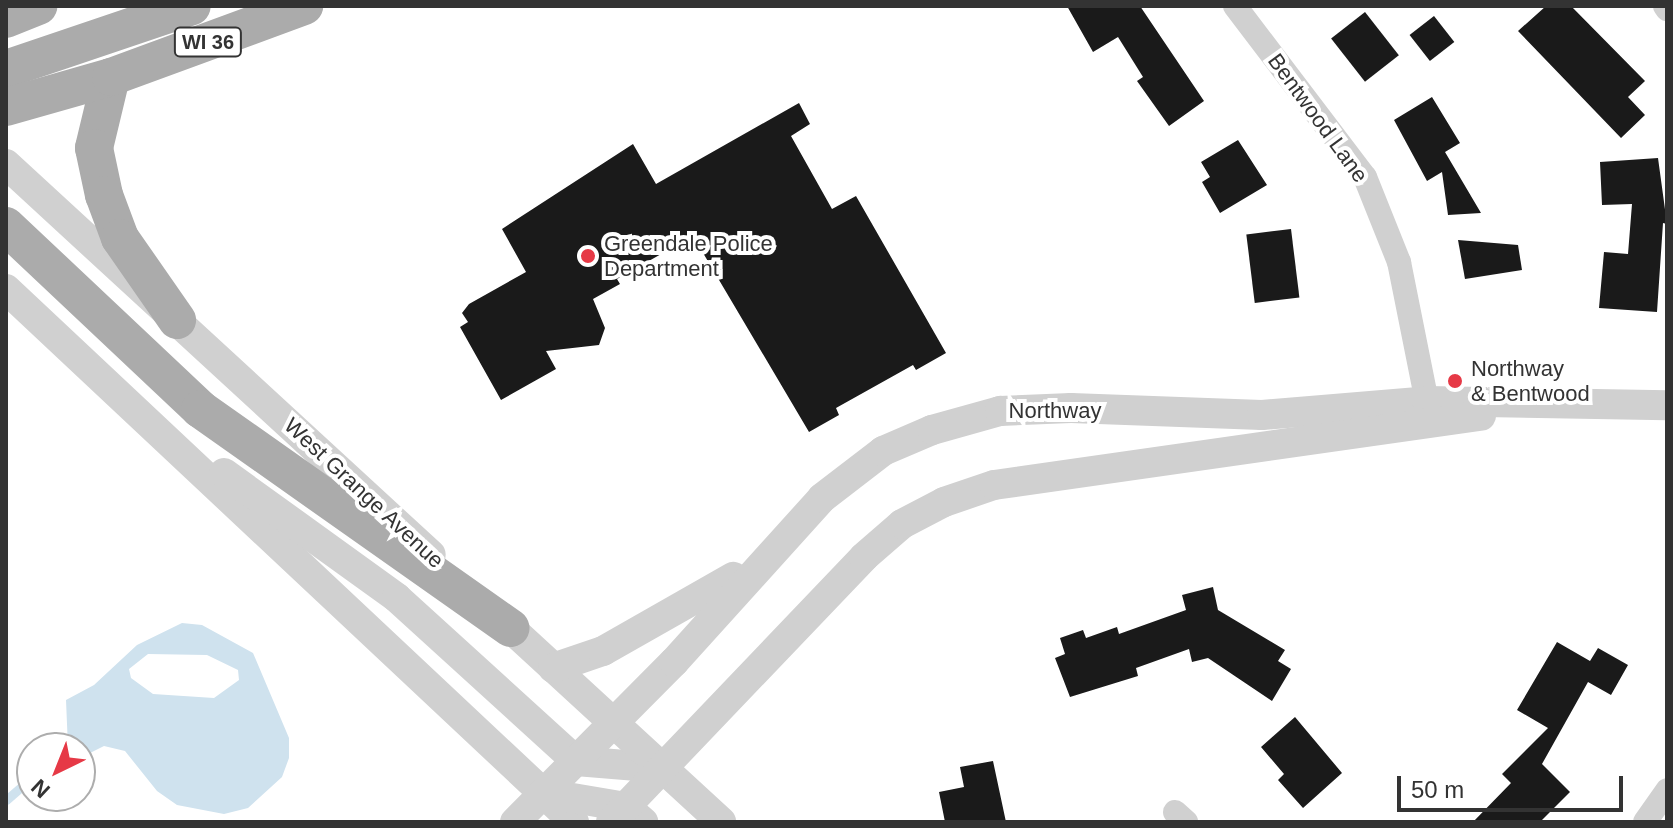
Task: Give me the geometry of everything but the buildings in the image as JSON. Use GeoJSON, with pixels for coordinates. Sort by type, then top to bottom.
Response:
{"type":"FeatureCollection","features":[{"type":"Feature","properties":{"kind":"main road"},"geometry":{"type":"LineString","coordinates":[[6,19],[38,6]]}},
{"type":"Feature","properties":{"kind":"main road"},"geometry":{"type":"LineString","coordinates":[[6,69],[192,6]]}},
{"type":"Feature","properties":{"kind":"main road","name":"WI 36"},"geometry":{"type":"LineString","coordinates":[[6,107],[111,77],[304,6]]}},
{"type":"Feature","properties":{"kind":"main road"},"geometry":{"type":"LineString","coordinates":[[111,77],[94,148],[104,195],[120,238],[177,320]]}},
{"type":"Feature","properties":{"kind":"main road"},"geometry":{"type":"LineString","coordinates":[[6,226],[200,409],[510,628]]}},
{"type":"Feature","properties":{"kind":"street","name":"Bentwood Lane"},"geometry":{"type":"LineString","coordinates":[[1235,6],[1365,177],[1399,262],[1429,412]]}},
{"type":"Feature","properties":{"kind":"street","name":"West Grange Avenue"},"geometry":{"type":"LineString","coordinates":[[6,164],[721,822]]}},
{"type":"Feature","properties":{"kind":"street"},"geometry":{"type":"LineString","coordinates":[[6,289],[574,822]]}},
{"type":"Feature","properties":{"kind":"street","name":"Northway"},"geometry":{"type":"LineString","coordinates":[[515,822],[614,724],[822,498],[883,451],[932,430],[1000,411],[1071,408],[1262,415],[1429,412],[1570,403],[1667,405]]}},
{"type":"Feature","properties":{"kind":"street","name":"Northway"},"geometry":{"type":"LineString","coordinates":[[627,817],[662,768],[864,557],[902,524],[944,502],[994,485],[1429,412]]}},
{"type":"Feature","properties":{"kind":"street"},"geometry":{"type":"LineString","coordinates":[[139,414],[397,598],[576,761],[662,768]]}},
{"type":"Feature","properties":{"kind":"street"},"geometry":{"type":"LineString","coordinates":[[553,668],[603,651],[702,599],[771,551]]}},
{"type":"Feature","properties":{"kind":"street"},"geometry":{"type":"LineString","coordinates":[[1645,822],[1667,790]]}},
{"type":"Feature","properties":{"kind":"street"},"geometry":{"type":"LineString","coordinates":[[543,793],[627,817]]}},
{"type":"Feature","properties":{"kind":"water"},"geometry":{"type":"Polygon","coordinates":[[[182,623],[202,625],[253,653],[289,738],[289,758],[282,777],[248,808],[224,814],[177,805],[157,791],[125,751],[104,746],[96,750],[96,732],[67,732],[66,700],[94,685],[137,645],[182,623]],[[148,654],[129,669],[131,678],[153,694],[214,698],[239,680],[238,670],[207,655],[148,654]]]}},
{"type":"Feature","properties":{"kind":"waterway"},"geometry":{"type":"LineString","coordinates":[[6,800],[16,791]]}},
{"type":"Feature","properties":{"kind":"place","name":"Greendale Police Department"},"geometry":{"type":"Point","coordinates":[588,256]}},
{"type":"Feature","properties":{"kind":"place","name":"Northway & Bentwood"},"geometry":{"type":"Point","coordinates":[1455,381]}}]}
